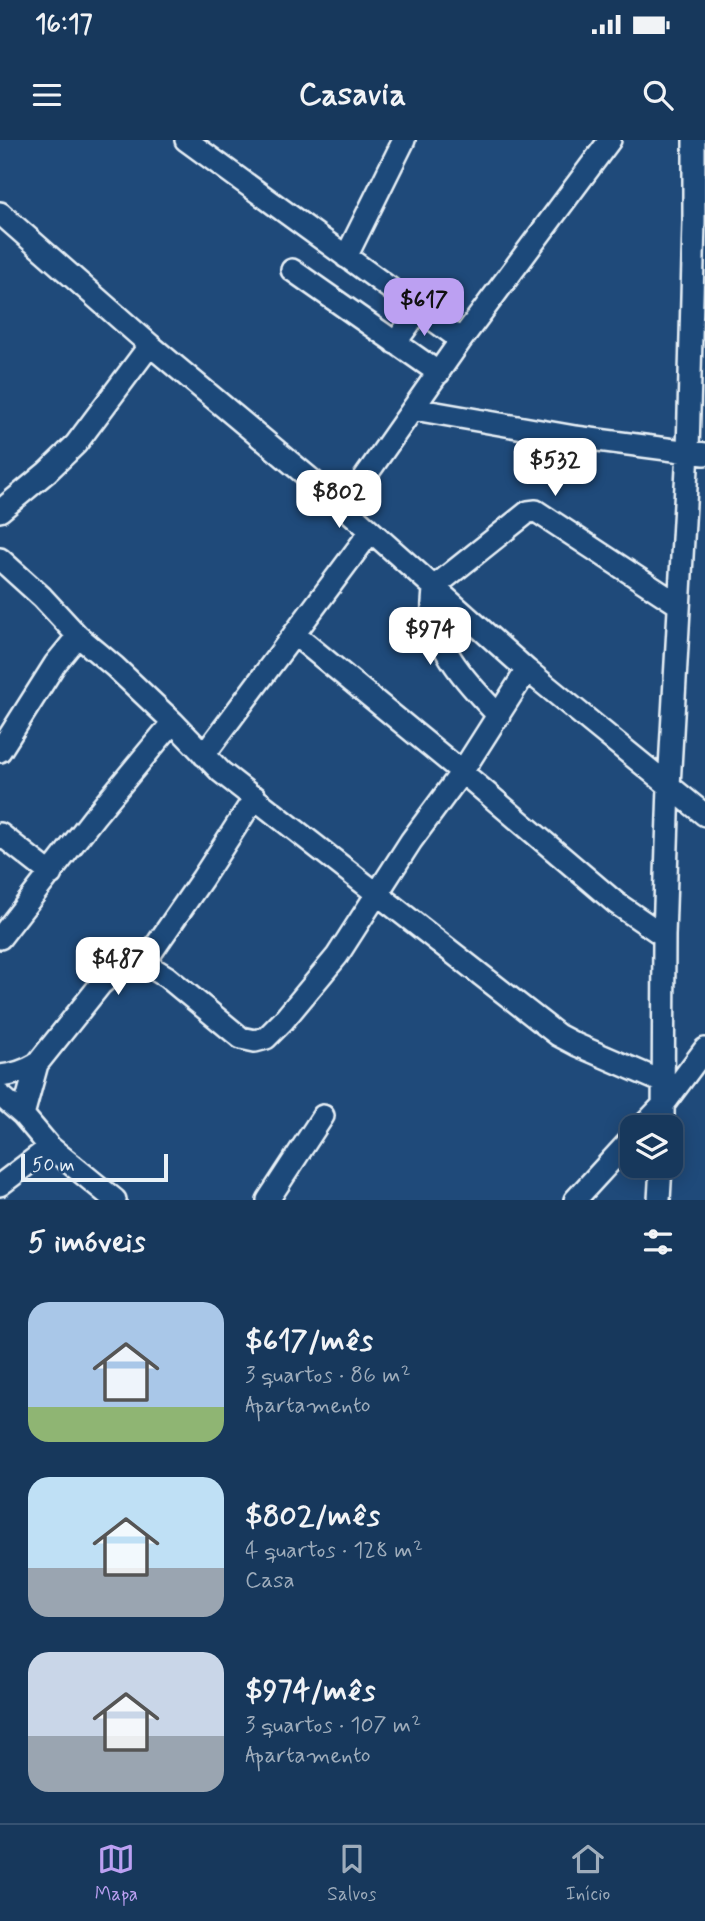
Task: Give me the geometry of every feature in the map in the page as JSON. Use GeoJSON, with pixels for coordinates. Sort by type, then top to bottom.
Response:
{"type":"FeatureCollection","features":[{"type":"Feature","properties":{"kind":"street"},"geometry":{"type":"LineString","coordinates":[[186,140],[461,340]]}},
{"type":"Feature","properties":{"kind":"street"},"geometry":{"type":"LineString","coordinates":[[346,257],[404,140]]}},
{"type":"Feature","properties":{"kind":"street"},"geometry":{"type":"LineString","coordinates":[[344,507],[461,340],[610,140]]}},
{"type":"Feature","properties":{"kind":"street"},"geometry":{"type":"LineString","coordinates":[[664,1115],[664,936],[669,786],[680,605],[697,452],[700,222],[694,140]]}},
{"type":"Feature","properties":{"kind":"street"},"geometry":{"type":"LineString","coordinates":[[0,213],[150,345],[344,507],[527,670],[705,815]]}},
{"type":"Feature","properties":{"kind":"street"},"geometry":{"type":"LineString","coordinates":[[292,270],[439,373]]}},
{"type":"Feature","properties":{"kind":"street"},"geometry":{"type":"LineString","coordinates":[[395,342],[420,309]]}},
{"type":"Feature","properties":{"kind":"street"},"geometry":{"type":"LineString","coordinates":[[0,512],[76,444],[150,345]]}},
{"type":"Feature","properties":{"kind":"street"},"geometry":{"type":"LineString","coordinates":[[414,409],[575,437],[697,452]]}},
{"type":"Feature","properties":{"kind":"street"},"geometry":{"type":"LineString","coordinates":[[499,716],[473,689],[448,655],[433,620],[434,587],[528,512],[536,511],[680,605]]}},
{"type":"Feature","properties":{"kind":"street"},"geometry":{"type":"LineString","coordinates":[[204,755],[371,531]]}},
{"type":"Feature","properties":{"kind":"street"},"geometry":{"type":"LineString","coordinates":[[0,559],[42,597],[78,636],[173,722],[221,772],[558,1035],[663,1082]]}},
{"type":"Feature","properties":{"kind":"street"},"geometry":{"type":"LineString","coordinates":[[294,634],[616,903],[664,936]]}},
{"type":"Feature","properties":{"kind":"street"},"geometry":{"type":"LineString","coordinates":[[0,751],[55,664],[78,636]]}},
{"type":"Feature","properties":{"kind":"street"},"geometry":{"type":"LineString","coordinates":[[0,1076],[14,1075],[37,1064],[110,975],[131,962],[144,963],[167,976],[241,1038],[254,1041],[266,1038],[337,956],[411,841],[462,772],[527,670]]}},
{"type":"Feature","properties":{"kind":"street"},"geometry":{"type":"LineString","coordinates":[[0,938],[94,817],[173,722]]}},
{"type":"Feature","properties":{"kind":"street"},"geometry":{"type":"LineString","coordinates":[[144,963],[255,797]]}},
{"type":"Feature","properties":{"kind":"street"},"geometry":{"type":"LineString","coordinates":[[0,834],[51,874]]}},
{"type":"Feature","properties":{"kind":"street"},"geometry":{"type":"LineString","coordinates":[[653,1115],[705,1049]]}},
{"type":"Feature","properties":{"kind":"street"},"geometry":{"type":"LineString","coordinates":[[23,1115],[37,1064]]}},
{"type":"Feature","properties":{"kind":"street"},"geometry":{"type":"LineString","coordinates":[[0,1095],[23,1115],[50,1147],[115,1200]]}},
{"type":"Feature","properties":{"kind":"street"},"geometry":{"type":"LineString","coordinates":[[268,1200],[323,1116]]}},
{"type":"Feature","properties":{"kind":"street"},"geometry":{"type":"LineString","coordinates":[[0,1185],[50,1147]]}},
{"type":"Feature","properties":{"kind":"street"},"geometry":{"type":"LineString","coordinates":[[575,1200],[620,1151]]}},
{"type":"Feature","properties":{"kind":"street"},"geometry":{"type":"LineString","coordinates":[[659,1200],[660,1178]]}}]}
